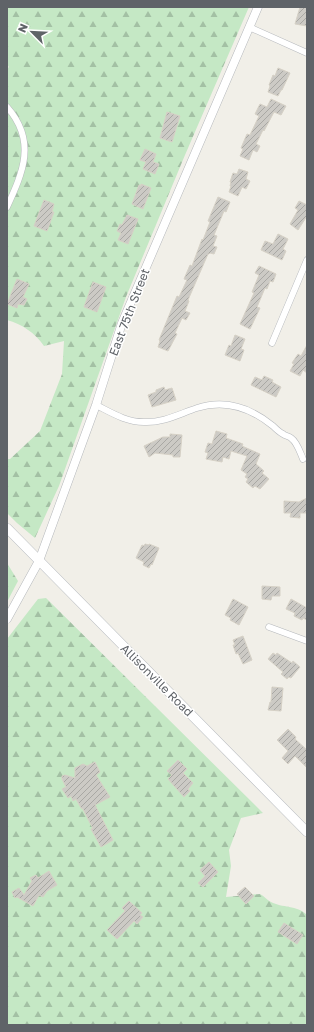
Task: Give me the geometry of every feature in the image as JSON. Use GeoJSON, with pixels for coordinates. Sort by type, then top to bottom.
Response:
{"type":"FeatureCollection","features":[{"type":"Feature","properties":{"kind":"main road","name":"Allisonville Road"},"geometry":{"type":"LineString","coordinates":[[7,528],[307,832]]}},
{"type":"Feature","properties":{"kind":"street","name":"East 75th Street"},"geometry":{"type":"LineString","coordinates":[[7,619],[39,561],[96,405],[127,310],[258,7]]}},
{"type":"Feature","properties":{"kind":"street"},"geometry":{"type":"LineString","coordinates":[[249,26],[307,53]]}},
{"type":"Feature","properties":{"kind":"street"},"geometry":{"type":"LineString","coordinates":[[7,107],[20,129],[25,148],[23,169],[7,207]]}},
{"type":"Feature","properties":{"kind":"street"},"geometry":{"type":"LineString","coordinates":[[272,342],[307,260]]}},
{"type":"Feature","properties":{"kind":"street"},"geometry":{"type":"LineString","coordinates":[[96,405],[120,418],[140,422],[164,420],[205,406],[220,404],[241,408],[264,419],[283,434],[292,438],[303,459]]}},
{"type":"Feature","properties":{"kind":"street"},"geometry":{"type":"LineString","coordinates":[[269,627],[307,641]]}},
{"type":"Feature","properties":{"kind":"green space"},"geometry":{"type":"Polygon","coordinates":[[[7,7],[249,7],[126,297],[59,486],[35,538],[7,513],[7,459],[10,459],[40,431],[62,374],[64,341],[44,346],[37,337],[28,330],[7,320],[7,69],[9,67],[7,64],[7,7]]]}},
{"type":"Feature","properties":{"kind":"green space"},"geometry":{"type":"Polygon","coordinates":[[[7,563],[18,581],[7,602],[7,563]]]}},
{"type":"Feature","properties":{"kind":"green space"},"geometry":{"type":"Polygon","coordinates":[[[46,598],[263,813],[241,818],[229,850],[231,866],[226,897],[260,894],[275,904],[294,908],[307,915],[307,1025],[7,1025],[7,639],[38,599],[46,598]]]}},
{"type":"Feature","properties":{"kind":"building"},"geometry":{"type":"Polygon","coordinates":[[[300,7],[307,7],[307,26],[295,24],[300,7]]]}},
{"type":"Feature","properties":{"kind":"building"},"geometry":{"type":"Polygon","coordinates":[[[278,68],[290,73],[278,96],[268,92],[273,75],[275,76],[278,68]]]}},
{"type":"Feature","properties":{"kind":"building"},"geometry":{"type":"Polygon","coordinates":[[[271,99],[286,106],[281,115],[274,112],[256,144],[260,146],[257,152],[253,150],[249,160],[240,156],[243,149],[241,148],[247,134],[250,135],[259,116],[255,114],[260,104],[267,107],[271,99]]]}},
{"type":"Feature","properties":{"kind":"building"},"geometry":{"type":"Polygon","coordinates":[[[167,112],[180,116],[172,142],[160,138],[167,112]]]}},
{"type":"Feature","properties":{"kind":"building"},"geometry":{"type":"Polygon","coordinates":[[[145,149],[156,154],[153,162],[159,164],[155,174],[143,169],[146,162],[140,160],[145,149]]]}},
{"type":"Feature","properties":{"kind":"building"},"geometry":{"type":"Polygon","coordinates":[[[239,169],[248,172],[246,179],[250,181],[246,189],[242,187],[238,196],[229,192],[233,173],[237,174],[239,169]]]}},
{"type":"Feature","properties":{"kind":"building"},"geometry":{"type":"Polygon","coordinates":[[[141,184],[151,188],[143,209],[132,204],[139,185],[141,186],[141,184]]]}},
{"type":"Feature","properties":{"kind":"building"},"geometry":{"type":"Polygon","coordinates":[[[218,197],[230,202],[226,212],[224,211],[214,235],[217,236],[213,246],[217,247],[214,254],[208,254],[188,300],[189,301],[185,311],[190,313],[186,320],[182,318],[175,333],[177,334],[168,351],[158,347],[159,340],[177,296],[179,297],[187,280],[184,279],[190,265],[192,266],[202,239],[203,240],[210,222],[208,221],[218,197]]]}},
{"type":"Feature","properties":{"kind":"building"},"geometry":{"type":"Polygon","coordinates":[[[44,200],[54,204],[52,212],[54,212],[47,231],[34,226],[44,200]]]}},
{"type":"Feature","properties":{"kind":"building"},"geometry":{"type":"Polygon","coordinates":[[[299,201],[307,205],[307,216],[298,230],[290,224],[298,210],[295,208],[299,201]]]}},
{"type":"Feature","properties":{"kind":"building"},"geometry":{"type":"Polygon","coordinates":[[[127,215],[138,219],[128,244],[118,240],[121,233],[117,231],[127,215]]]}},
{"type":"Feature","properties":{"kind":"building"},"geometry":{"type":"Polygon","coordinates":[[[278,234],[288,239],[283,249],[286,251],[282,260],[261,250],[265,241],[273,244],[278,234]]]}},
{"type":"Feature","properties":{"kind":"building"},"geometry":{"type":"Polygon","coordinates":[[[259,266],[276,274],[273,282],[270,281],[267,289],[265,288],[257,307],[260,308],[250,329],[240,324],[254,293],[252,292],[259,275],[255,273],[259,266]]]}},
{"type":"Feature","properties":{"kind":"building"},"geometry":{"type":"Polygon","coordinates":[[[17,279],[29,284],[23,297],[27,299],[24,305],[18,304],[17,308],[7,304],[17,279]]]}},
{"type":"Feature","properties":{"kind":"building"},"geometry":{"type":"Polygon","coordinates":[[[93,282],[106,287],[97,312],[84,307],[93,282]]]}},
{"type":"Feature","properties":{"kind":"building"},"geometry":{"type":"Polygon","coordinates":[[[235,335],[245,339],[241,349],[244,350],[240,361],[225,355],[229,345],[231,346],[235,335]]]}},
{"type":"Feature","properties":{"kind":"building"},"geometry":{"type":"Polygon","coordinates":[[[307,345],[307,373],[303,370],[300,376],[290,371],[294,364],[292,363],[298,354],[301,356],[307,345]]]}},
{"type":"Feature","properties":{"kind":"building"},"geometry":{"type":"Polygon","coordinates":[[[264,376],[273,380],[272,382],[281,387],[276,397],[251,385],[255,377],[262,380],[264,376]]]}},
{"type":"Feature","properties":{"kind":"building"},"geometry":{"type":"Polygon","coordinates":[[[164,387],[165,390],[172,388],[176,400],[152,407],[148,395],[164,387]]]}},
{"type":"Feature","properties":{"kind":"building"},"geometry":{"type":"Polygon","coordinates":[[[216,431],[227,434],[226,438],[243,444],[242,446],[260,454],[256,464],[264,471],[262,473],[269,479],[260,489],[255,486],[253,488],[246,482],[248,479],[245,477],[247,474],[241,470],[247,456],[231,451],[229,459],[223,457],[222,462],[206,459],[208,453],[205,452],[208,443],[212,444],[216,431]]]}},
{"type":"Feature","properties":{"kind":"building"},"geometry":{"type":"Polygon","coordinates":[[[170,434],[182,435],[180,457],[155,453],[149,457],[144,446],[163,437],[170,437],[170,434]]]}},
{"type":"Feature","properties":{"kind":"building"},"geometry":{"type":"Polygon","coordinates":[[[307,498],[307,513],[300,513],[300,518],[290,517],[291,513],[284,513],[284,501],[299,502],[307,498]]]}},
{"type":"Feature","properties":{"kind":"building"},"geometry":{"type":"Polygon","coordinates":[[[145,544],[159,548],[152,565],[151,564],[149,568],[143,565],[144,562],[136,558],[142,545],[144,546],[145,544]]]}},
{"type":"Feature","properties":{"kind":"building"},"geometry":{"type":"Polygon","coordinates":[[[262,586],[280,587],[280,596],[272,596],[271,600],[262,599],[262,586]]]}},
{"type":"Feature","properties":{"kind":"building"},"geometry":{"type":"Polygon","coordinates":[[[233,599],[248,607],[239,625],[225,615],[233,599]]]}},
{"type":"Feature","properties":{"kind":"building"},"geometry":{"type":"Polygon","coordinates":[[[291,599],[307,608],[307,620],[303,618],[302,620],[294,616],[295,613],[286,609],[291,599]]]}},
{"type":"Feature","properties":{"kind":"building"},"geometry":{"type":"Polygon","coordinates":[[[243,636],[252,660],[243,664],[238,653],[236,654],[233,640],[243,636]]]}},
{"type":"Feature","properties":{"kind":"building"},"geometry":{"type":"Polygon","coordinates":[[[273,653],[276,655],[277,653],[292,663],[293,661],[300,667],[291,678],[289,677],[287,679],[281,674],[283,672],[268,659],[273,653]]]}},
{"type":"Feature","properties":{"kind":"building"},"geometry":{"type":"Polygon","coordinates":[[[272,687],[283,688],[281,711],[268,710],[271,702],[272,687]]]}},
{"type":"Feature","properties":{"kind":"building"},"geometry":{"type":"Polygon","coordinates":[[[288,729],[296,737],[295,739],[307,750],[307,768],[295,756],[288,764],[282,758],[288,751],[277,740],[288,729]]]}},
{"type":"Feature","properties":{"kind":"building"},"geometry":{"type":"Polygon","coordinates":[[[178,760],[187,769],[183,773],[193,783],[188,789],[190,791],[184,797],[168,779],[172,775],[167,771],[178,760]]]}},
{"type":"Feature","properties":{"kind":"building"},"geometry":{"type":"Polygon","coordinates":[[[95,762],[100,772],[96,775],[110,797],[95,805],[113,840],[101,847],[91,829],[93,828],[83,809],[76,799],[73,801],[71,796],[68,798],[62,789],[66,787],[62,776],[65,775],[75,778],[75,768],[83,764],[87,766],[95,762]]]}},
{"type":"Feature","properties":{"kind":"building"},"geometry":{"type":"Polygon","coordinates":[[[209,862],[218,872],[203,887],[198,883],[205,876],[200,870],[209,862]]]}},
{"type":"Feature","properties":{"kind":"building"},"geometry":{"type":"Polygon","coordinates":[[[49,871],[57,885],[47,891],[43,897],[39,895],[33,906],[17,897],[15,898],[12,892],[19,888],[24,895],[32,881],[30,878],[36,875],[38,878],[49,871]]]}},
{"type":"Feature","properties":{"kind":"building"},"geometry":{"type":"Polygon","coordinates":[[[245,887],[254,896],[246,904],[237,894],[245,887]]]}},
{"type":"Feature","properties":{"kind":"building"},"geometry":{"type":"Polygon","coordinates":[[[129,901],[142,913],[140,915],[143,917],[137,924],[134,921],[117,939],[107,930],[125,911],[122,908],[129,901]]]}},
{"type":"Feature","properties":{"kind":"building"},"geometry":{"type":"Polygon","coordinates":[[[284,923],[303,935],[297,944],[278,932],[284,923]]]}}]}
